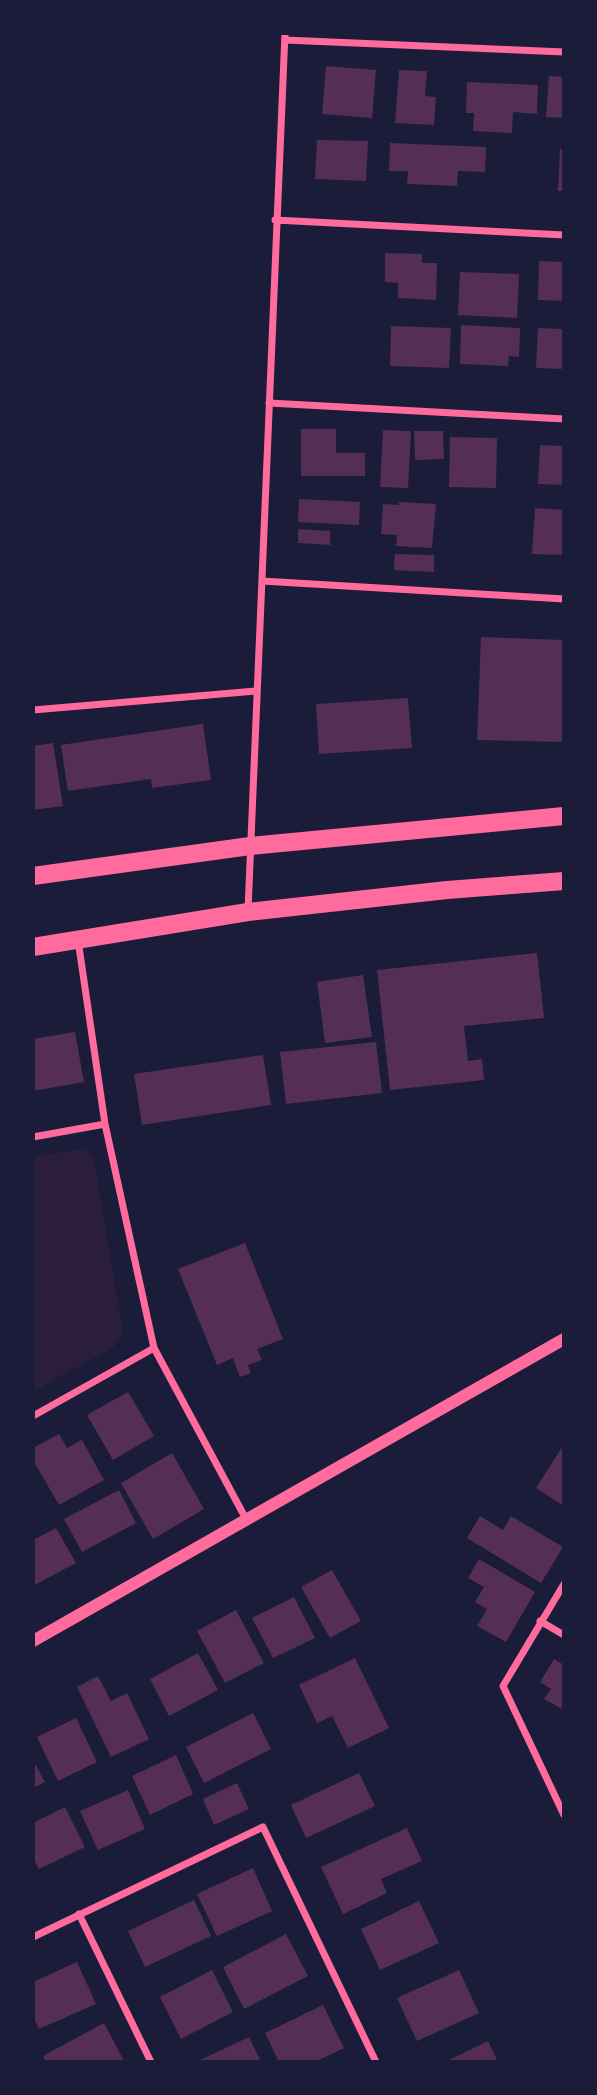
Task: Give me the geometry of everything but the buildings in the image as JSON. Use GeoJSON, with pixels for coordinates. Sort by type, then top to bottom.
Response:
{"type":"FeatureCollection","features":[{"type":"Feature","properties":{"kind":"main road"},"geometry":{"type":"LineString","coordinates":[[33,876],[250,846],[564,816]]}},
{"type":"Feature","properties":{"kind":"main road"},"geometry":{"type":"LineString","coordinates":[[33,947],[248,912],[447,890],[564,881]]}},
{"type":"Feature","properties":{"kind":"street"},"geometry":{"type":"LineString","coordinates":[[248,912],[275,220],[285,36],[564,52]]}},
{"type":"Feature","properties":{"kind":"street"},"geometry":{"type":"LineString","coordinates":[[275,220],[564,235]]}},
{"type":"Feature","properties":{"kind":"street"},"geometry":{"type":"LineString","coordinates":[[269,402],[564,419]]}},
{"type":"Feature","properties":{"kind":"street"},"geometry":{"type":"LineString","coordinates":[[262,581],[564,599]]}},
{"type":"Feature","properties":{"kind":"street"},"geometry":{"type":"LineString","coordinates":[[33,710],[256,691]]}},
{"type":"Feature","properties":{"kind":"street"},"geometry":{"type":"LineString","coordinates":[[78,939],[105,1124],[154,1348],[246,1519]]}},
{"type":"Feature","properties":{"kind":"street"},"geometry":{"type":"LineString","coordinates":[[33,1137],[105,1124]]}},
{"type":"Feature","properties":{"kind":"street"},"geometry":{"type":"LineString","coordinates":[[33,1641],[564,1339]]}},
{"type":"Feature","properties":{"kind":"street"},"geometry":{"type":"LineString","coordinates":[[33,1416],[154,1348]]}},
{"type":"Feature","properties":{"kind":"street"},"geometry":{"type":"LineString","coordinates":[[564,1584],[503,1686],[564,1815]]}},
{"type":"Feature","properties":{"kind":"street"},"geometry":{"type":"LineString","coordinates":[[540,1621],[564,1634]]}},
{"type":"Feature","properties":{"kind":"street"},"geometry":{"type":"LineString","coordinates":[[33,1937],[262,1827],[376,2062]]}},
{"type":"Feature","properties":{"kind":"street"},"geometry":{"type":"LineString","coordinates":[[79,1914],[151,2062]]}},
{"type":"Feature","properties":{"kind":"shaded area"},"geometry":{"type":"Polygon","coordinates":[[[85,1148],[94,1157],[123,1330],[114,1347],[33,1392],[33,1157],[85,1148]]]}}]}
